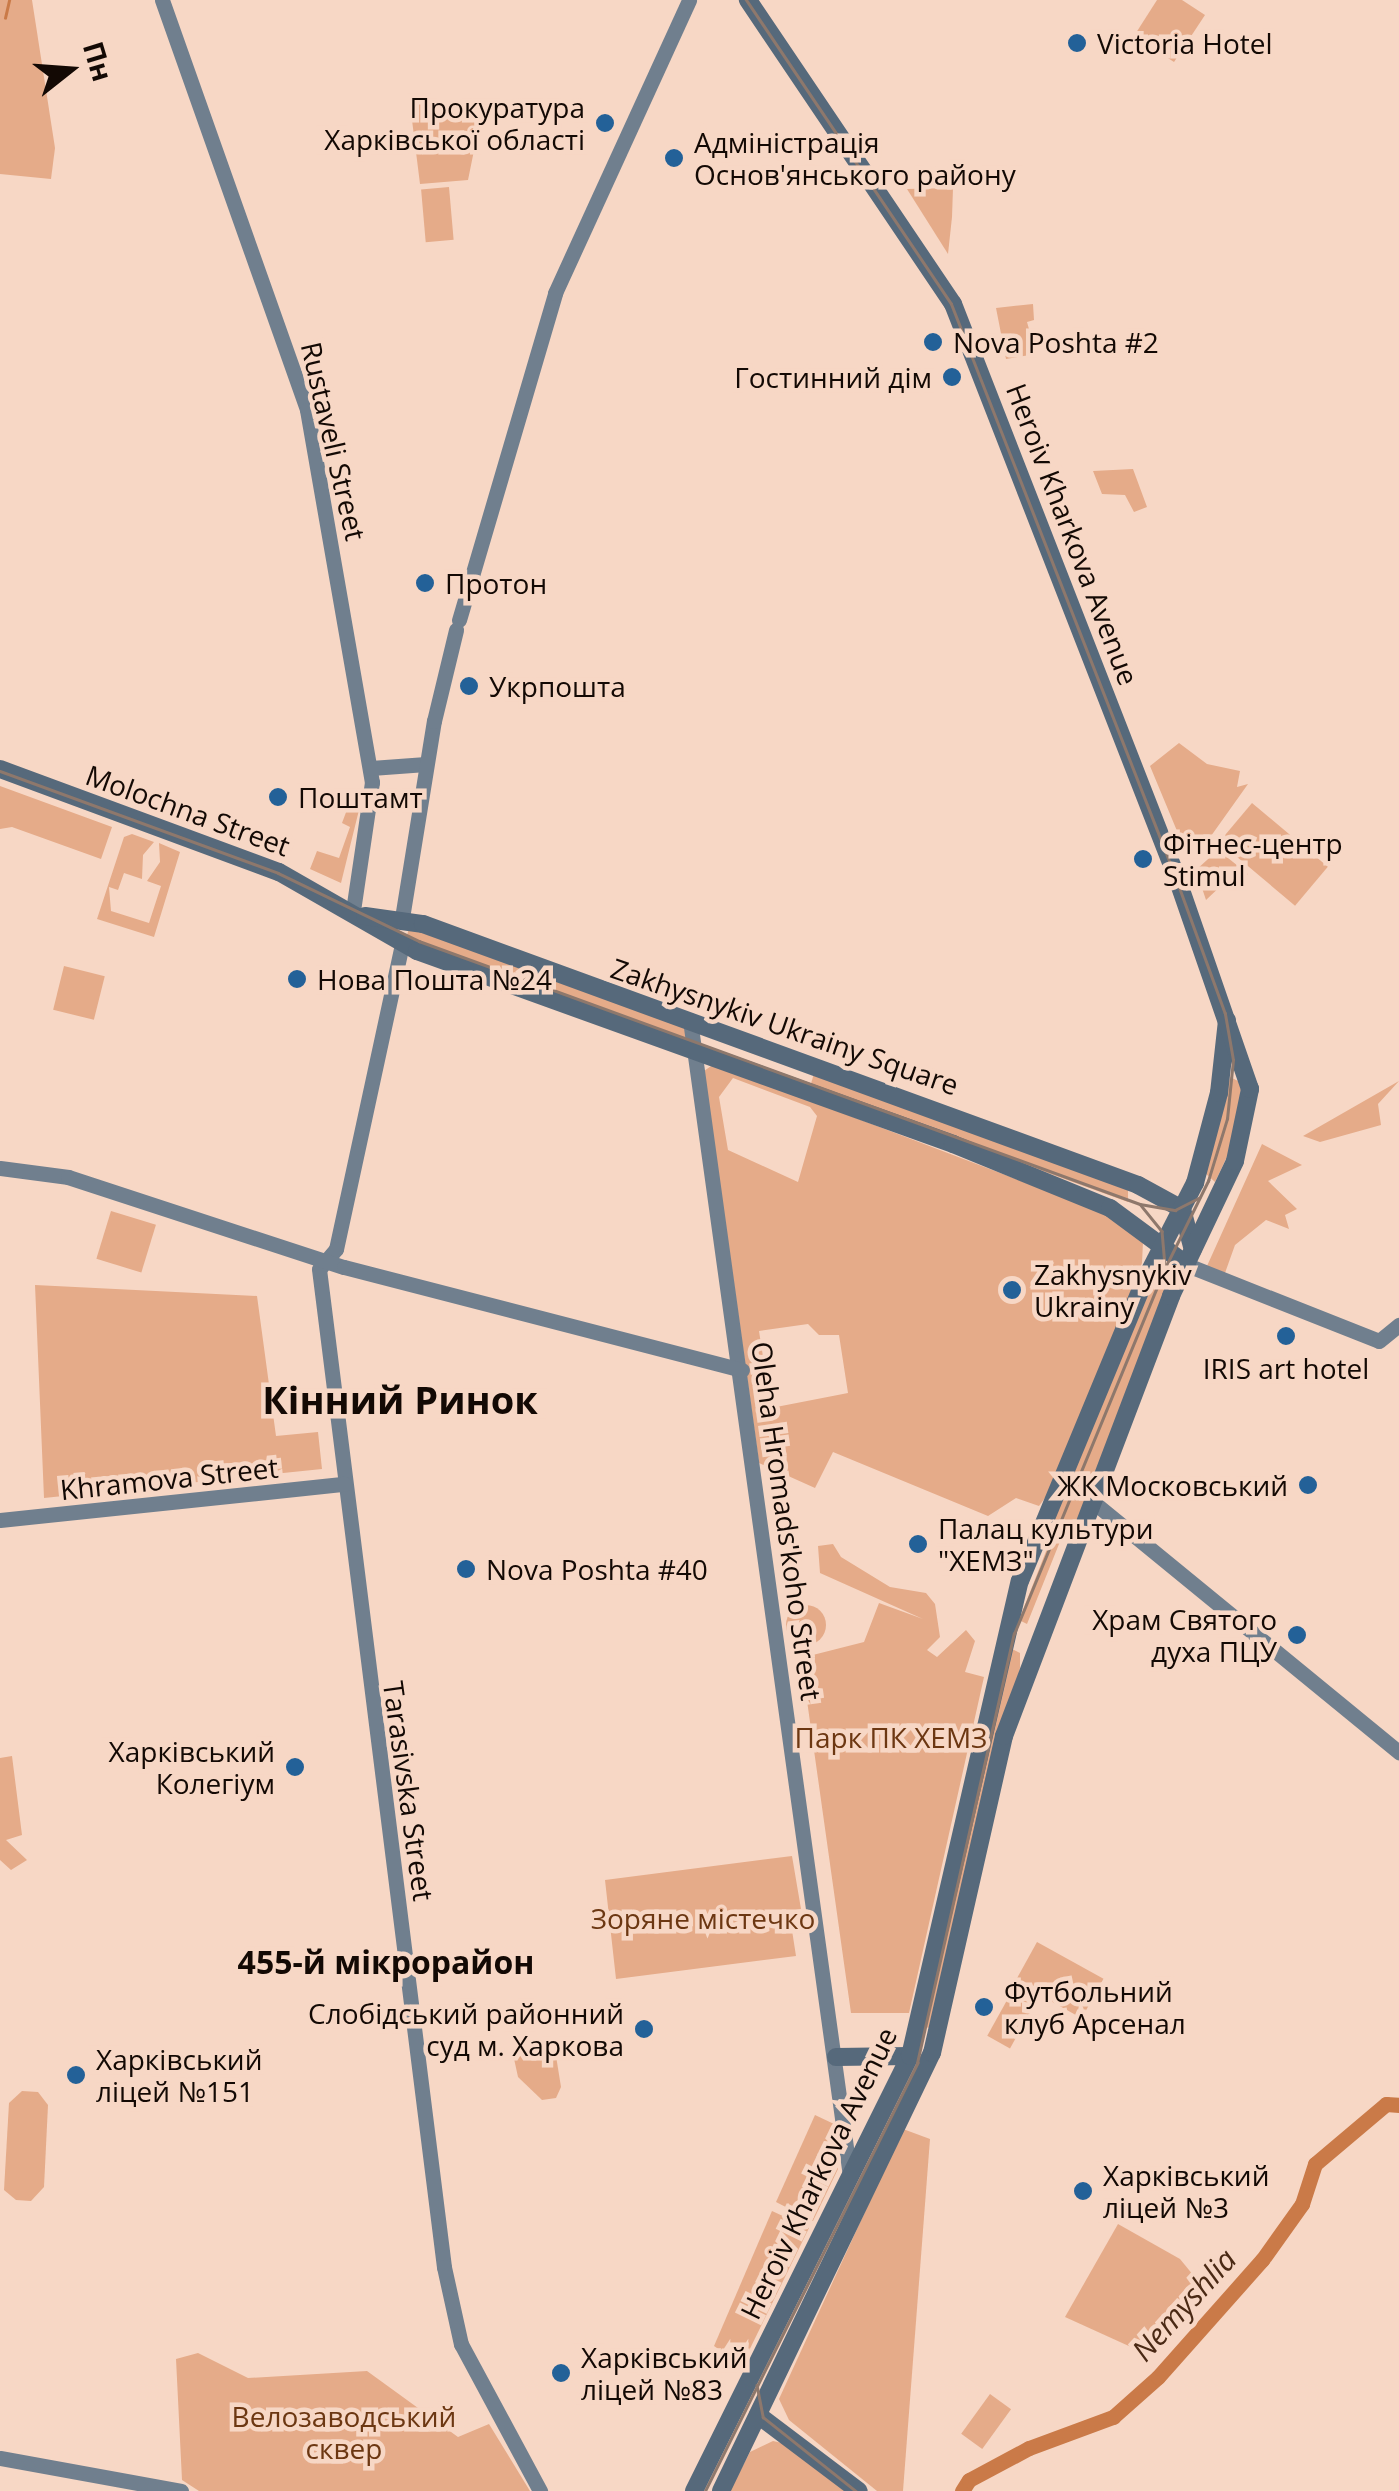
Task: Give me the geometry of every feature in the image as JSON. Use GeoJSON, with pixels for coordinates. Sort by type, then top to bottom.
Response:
{"type":"FeatureCollection","features":[{"type":"Feature","properties":{"kind":"main road","name":"Heroiv Kharkova Avenue"},"geometry":{"type":"LineString","coordinates":[[748,0],[953,304],[1227,1015],[1250,1100],[1242,1139],[1186,1265],[1092,1501],[998,1760],[935,2042],[758,2415]]}},
{"type":"Feature","properties":{"kind":"main road","name":"Molochna Street"},"geometry":{"type":"LineString","coordinates":[[0,770],[279,872],[358,913]]}},
{"type":"Feature","properties":{"kind":"main road","name":"Zakhysnykiv Ukrainy Square"},"geometry":{"type":"LineString","coordinates":[[358,913],[402,918],[805,1060],[1147,1189],[1182,1219]]}},
{"type":"Feature","properties":{"kind":"main road","name":"Zakhysnykiv Ukrainy Square"},"geometry":{"type":"LineString","coordinates":[[358,913],[402,944],[795,1086],[1126,1215],[1186,1265]]}},
{"type":"Feature","properties":{"kind":"main road"},"geometry":{"type":"LineString","coordinates":[[402,918],[402,944]]}},
{"type":"Feature","properties":{"kind":"main road","name":"Heroiv Kharkova Avenue"},"geometry":{"type":"LineString","coordinates":[[694,2491],[910,2056],[1007,1631],[1042,1519],[1159,1265],[1163,1244],[1182,1219],[1219,1093],[1227,1015]]}},
{"type":"Feature","properties":{"kind":"main road"},"geometry":{"type":"LineString","coordinates":[[795,1086],[805,1060]]}},
{"type":"Feature","properties":{"kind":"main road"},"geometry":{"type":"LineString","coordinates":[[1126,1215],[1144,1205],[1147,1189],[1180,1195],[1194,1183],[1202,1198],[1217,1200]]}},
{"type":"Feature","properties":{"kind":"main road"},"geometry":{"type":"LineString","coordinates":[[1182,1219],[1186,1265],[1159,1265],[1144,1228],[1182,1219],[1217,1200]]}},
{"type":"Feature","properties":{"kind":"main road"},"geometry":{"type":"LineString","coordinates":[[1007,1631],[1040,1644]]}},
{"type":"Feature","properties":{"kind":"main road"},"geometry":{"type":"LineString","coordinates":[[836,2057],[910,2056],[920,2080]]}},
{"type":"Feature","properties":{"kind":"main road"},"geometry":{"type":"LineString","coordinates":[[850,2176],[851,2222]]}},
{"type":"Feature","properties":{"kind":"main road"},"geometry":{"type":"LineString","coordinates":[[721,2491],[758,2415],[755,2364]]}},
{"type":"Feature","properties":{"kind":"main road"},"geometry":{"type":"LineString","coordinates":[[758,2415],[859,2491]]}},
{"type":"Feature","properties":{"kind":"street","name":"Rustaveli Street"},"geometry":{"type":"LineString","coordinates":[[162,0],[296,369],[371,768],[373,794],[358,913]]}},
{"type":"Feature","properties":{"kind":"street"},"geometry":{"type":"LineString","coordinates":[[402,918],[426,764],[458,625],[555,293],[689,0]]}},
{"type":"Feature","properties":{"kind":"street"},"geometry":{"type":"LineString","coordinates":[[371,768],[426,764]]}},
{"type":"Feature","properties":{"kind":"street"},"geometry":{"type":"LineString","coordinates":[[327,1260],[336,1249],[402,944]]}},
{"type":"Feature","properties":{"kind":"street","name":"Oleha Hromadsʹkoho Street"},"geometry":{"type":"LineString","coordinates":[[690,1020],[742,1370],[850,2176]]}},
{"type":"Feature","properties":{"kind":"street"},"geometry":{"type":"LineString","coordinates":[[0,1168],[52,1173],[327,1260],[742,1370]]}},
{"type":"Feature","properties":{"kind":"street","name":"Tarasivska Street"},"geometry":{"type":"LineString","coordinates":[[327,1260],[319,1268],[344,1484],[444,2266],[461,2344],[540,2491]]}},
{"type":"Feature","properties":{"kind":"street"},"geometry":{"type":"LineString","coordinates":[[1186,1265],[1379,1341],[1399,1325]]}},
{"type":"Feature","properties":{"kind":"street","name":"Khramova Street"},"geometry":{"type":"LineString","coordinates":[[0,1520],[344,1484]]}},
{"type":"Feature","properties":{"kind":"street"},"geometry":{"type":"LineString","coordinates":[[1092,1501],[1399,1752]]}},
{"type":"Feature","properties":{"kind":"street"},"geometry":{"type":"LineString","coordinates":[[0,2458],[181,2491]]}},
{"type":"Feature","properties":{"kind":"green space"},"geometry":{"type":"Polygon","coordinates":[[[0,0],[32,0],[55,148],[51,179],[0,174],[0,0]]]}},
{"type":"Feature","properties":{"kind":"green space"},"geometry":{"type":"Polygon","coordinates":[[[1157,0],[1182,0],[1205,15],[1174,62],[1134,36],[1157,0]]]}},
{"type":"Feature","properties":{"kind":"green space"},"geometry":{"type":"Polygon","coordinates":[[[470,101],[471,119],[480,121],[468,180],[420,184],[410,104],[470,101]]]}},
{"type":"Feature","properties":{"kind":"green space"},"geometry":{"type":"Polygon","coordinates":[[[449,187],[454,240],[426,242],[421,189],[449,187]]]}},
{"type":"Feature","properties":{"kind":"green space"},"geometry":{"type":"Polygon","coordinates":[[[953,188],[952,217],[948,254],[907,189],[953,188]]]}},
{"type":"Feature","properties":{"kind":"green space"},"geometry":{"type":"Polygon","coordinates":[[[1033,304],[1034,320],[1027,322],[1036,354],[1006,359],[996,308],[1033,304]]]}},
{"type":"Feature","properties":{"kind":"green space"},"geometry":{"type":"Polygon","coordinates":[[[1133,469],[1147,507],[1134,512],[1125,495],[1102,494],[1093,471],[1133,469]]]}},
{"type":"Feature","properties":{"kind":"green space"},"geometry":{"type":"Polygon","coordinates":[[[1179,743],[1207,764],[1240,771],[1237,787],[1248,784],[1211,836],[1187,855],[1150,766],[1179,743]]]}},
{"type":"Feature","properties":{"kind":"green space"},"geometry":{"type":"Polygon","coordinates":[[[0,786],[112,827],[101,859],[12,827],[0,829],[0,786]]]}},
{"type":"Feature","properties":{"kind":"green space"},"geometry":{"type":"Polygon","coordinates":[[[1252,803],[1328,867],[1295,906],[1219,842],[1252,803]]]}},
{"type":"Feature","properties":{"kind":"green space"},"geometry":{"type":"Polygon","coordinates":[[[348,807],[359,810],[341,883],[310,869],[317,851],[339,858],[350,827],[342,823],[348,807]]]}},
{"type":"Feature","properties":{"kind":"green space"},"geometry":{"type":"Polygon","coordinates":[[[132,834],[154,842],[143,855],[142,879],[124,873],[118,890],[109,887],[111,911],[149,923],[161,886],[147,881],[160,862],[159,843],[180,852],[154,937],[97,919],[124,837],[132,834]]]}},
{"type":"Feature","properties":{"kind":"green space"},"geometry":{"type":"Polygon","coordinates":[[[1218,850],[1248,874],[1238,888],[1225,882],[1206,900],[1196,870],[1218,850]]]}},
{"type":"Feature","properties":{"kind":"green space"},"geometry":{"type":"Polygon","coordinates":[[[409,928],[681,1025],[688,1031],[684,1041],[406,939],[409,928]]]}},
{"type":"Feature","properties":{"kind":"green space"},"geometry":{"type":"Polygon","coordinates":[[[64,966],[105,976],[94,1020],[53,1010],[64,966]]]}},
{"type":"Feature","properties":{"kind":"green space"},"geometry":{"type":"Polygon","coordinates":[[[714,1064],[1108,1214],[1143,1242],[1142,1263],[1096,1387],[1155,1278],[1169,1282],[1072,1537],[1063,1534],[1027,1624],[1019,1620],[1054,1531],[1047,1528],[1045,1498],[1039,1506],[1016,1498],[988,1516],[833,1452],[815,1488],[759,1463],[704,1071],[714,1064]],[[733,1078],[719,1097],[728,1150],[798,1182],[817,1116],[810,1107],[733,1078]],[[808,1324],[759,1331],[771,1408],[848,1393],[839,1335],[819,1335],[808,1324]]]}},
{"type":"Feature","properties":{"kind":"green space"},"geometry":{"type":"Polygon","coordinates":[[[815,1070],[1128,1188],[1128,1202],[810,1087],[815,1070]]]}},
{"type":"Feature","properties":{"kind":"green space"},"geometry":{"type":"Polygon","coordinates":[[[1230,1077],[1242,1083],[1233,1144],[1215,1182],[1205,1173],[1230,1077]]]}},
{"type":"Feature","properties":{"kind":"green space"},"geometry":{"type":"Polygon","coordinates":[[[1399,1081],[1378,1104],[1381,1125],[1320,1142],[1303,1136],[1399,1081]]]}},
{"type":"Feature","properties":{"kind":"green space"},"geometry":{"type":"Polygon","coordinates":[[[1262,1144],[1302,1165],[1268,1181],[1297,1209],[1285,1215],[1289,1229],[1266,1220],[1235,1245],[1225,1273],[1207,1266],[1262,1144]]]}},
{"type":"Feature","properties":{"kind":"green space"},"geometry":{"type":"Polygon","coordinates":[[[111,1211],[156,1225],[141,1273],[96,1259],[111,1211]]]}},
{"type":"Feature","properties":{"kind":"green space"},"geometry":{"type":"Polygon","coordinates":[[[35,1285],[257,1296],[276,1436],[318,1432],[322,1469],[44,1498],[35,1285]]]}},
{"type":"Feature","properties":{"kind":"green space","name":"Парк ПК ХЕМЗ"},"geometry":{"type":"Polygon","coordinates":[[[833,1544],[841,1557],[890,1587],[926,1593],[935,1604],[940,1637],[927,1650],[937,1657],[966,1630],[975,1641],[965,1672],[984,1677],[909,2013],[851,2013],[801,1658],[864,1642],[879,1603],[923,1619],[820,1573],[818,1546],[833,1544]]]}},
{"type":"Feature","properties":{"kind":"green space"},"geometry":{"type":"Polygon","coordinates":[[[806,1605],[820,1611],[826,1625],[820,1639],[806,1645],[792,1639],[786,1625],[792,1611],[806,1605]]]}},
{"type":"Feature","properties":{"kind":"green space"},"geometry":{"type":"Polygon","coordinates":[[[1012,1649],[1020,1653],[1020,1668],[934,2029],[925,2027],[1012,1649]]]}},
{"type":"Feature","properties":{"kind":"green space"},"geometry":{"type":"Polygon","coordinates":[[[12,1756],[22,1835],[6,1840],[27,1860],[11,1870],[0,1860],[0,1758],[12,1756]]]}},
{"type":"Feature","properties":{"kind":"green space","name":"Зоряне містечко"},"geometry":{"type":"Polygon","coordinates":[[[792,1856],[801,1909],[789,1911],[796,1956],[616,1979],[605,1880],[792,1856]]]}},
{"type":"Feature","properties":{"kind":"green space"},"geometry":{"type":"Polygon","coordinates":[[[1037,1942],[1103,1979],[1082,2018],[1015,1981],[1037,1942]]]}},
{"type":"Feature","properties":{"kind":"green space"},"geometry":{"type":"Polygon","coordinates":[[[1011,1993],[1034,2006],[1010,2048],[987,2036],[1011,1993]]]}},
{"type":"Feature","properties":{"kind":"green space"},"geometry":{"type":"Polygon","coordinates":[[[545,2049],[556,2056],[561,2087],[556,2098],[542,2100],[518,2077],[513,2054],[545,2049]]]}},
{"type":"Feature","properties":{"kind":"green space"},"geometry":{"type":"Polygon","coordinates":[[[22,2091],[38,2092],[48,2105],[44,2187],[31,2201],[16,2200],[4,2190],[9,2103],[22,2091]]]}},
{"type":"Feature","properties":{"kind":"green space"},"geometry":{"type":"Polygon","coordinates":[[[815,2115],[834,2124],[838,2169],[813,2221],[776,2202],[815,2115]]]}},
{"type":"Feature","properties":{"kind":"green space"},"geometry":{"type":"Polygon","coordinates":[[[903,2129],[930,2139],[903,2491],[877,2491],[789,2420],[779,2399],[903,2129]]]}},
{"type":"Feature","properties":{"kind":"green space"},"geometry":{"type":"Polygon","coordinates":[[[772,2211],[809,2228],[742,2365],[714,2346],[772,2211]]]}},
{"type":"Feature","properties":{"kind":"green space"},"geometry":{"type":"Polygon","coordinates":[[[1118,2224],[1180,2259],[1207,2292],[1142,2352],[1065,2317],[1118,2224]]]}},
{"type":"Feature","properties":{"kind":"green space","name":"Велозаводський сквер"},"geometry":{"type":"Polygon","coordinates":[[[198,2353],[248,2378],[367,2371],[458,2437],[489,2424],[530,2491],[199,2491],[182,2480],[176,2359],[198,2353]]]}},
{"type":"Feature","properties":{"kind":"green space"},"geometry":{"type":"Polygon","coordinates":[[[990,2394],[1011,2409],[982,2449],[961,2434],[990,2394]]]}},
{"type":"Feature","properties":{"kind":"green space"},"geometry":{"type":"Polygon","coordinates":[[[773,2441],[782,2443],[845,2491],[730,2491],[750,2452],[773,2441]]]}},
{"type":"Feature","properties":{"kind":"waterway"},"geometry":{"type":"LineString","coordinates":[[5,18],[9,0]]}},
{"type":"Feature","properties":{"kind":"waterway","name":"Nemyshlia"},"geometry":{"type":"LineString","coordinates":[[962,2491],[969,2480],[1029,2448],[1113,2417],[1158,2377],[1262,2260],[1302,2204],[1315,2164],[1386,2104],[1399,2105]]}},
{"type":"Feature","properties":{"kind":"tram line"},"geometry":{"type":"LineString","coordinates":[[705,2491],[917,2063],[1014,1634],[1163,1272],[1208,1181],[1227,1119],[1233,1060],[1225,1014],[1174,874],[951,304],[746,0]]}},
{"type":"Feature","properties":{"kind":"tram line"},"geometry":{"type":"LineString","coordinates":[[0,771],[278,873],[419,941],[1140,1204],[1175,1210],[1199,1198]]}},
{"type":"Feature","properties":{"kind":"tram line"},"geometry":{"type":"LineString","coordinates":[[1140,1204],[1162,1231],[1165,1265]]}},
{"type":"Feature","properties":{"kind":"tram line"},"geometry":{"type":"LineString","coordinates":[[757,2385],[763,2417],[856,2491]]}},
{"type":"Feature","properties":{"kind":"place","name":"Victoria Hotel"},"geometry":{"type":"Point","coordinates":[1077,43]}},
{"type":"Feature","properties":{"kind":"place","name":"Прокуратура Харківської області"},"geometry":{"type":"Point","coordinates":[605,123]}},
{"type":"Feature","properties":{"kind":"place","name":"Адміністрація Основ'янського району"},"geometry":{"type":"Point","coordinates":[674,158]}},
{"type":"Feature","properties":{"kind":"place","name":"Nova Poshta #2"},"geometry":{"type":"Point","coordinates":[933,342]}},
{"type":"Feature","properties":{"kind":"place","name":"Гостинний дім"},"geometry":{"type":"Point","coordinates":[952,377]}},
{"type":"Feature","properties":{"kind":"place","name":"Протон"},"geometry":{"type":"Point","coordinates":[425,583]}},
{"type":"Feature","properties":{"kind":"place","name":"Укрпошта"},"geometry":{"type":"Point","coordinates":[469,686]}},
{"type":"Feature","properties":{"kind":"place","name":"Поштамт"},"geometry":{"type":"Point","coordinates":[278,797]}},
{"type":"Feature","properties":{"kind":"place","name":"Фітнес-центр Stimul"},"geometry":{"type":"Point","coordinates":[1143,859]}},
{"type":"Feature","properties":{"kind":"place","name":"Нова Пошта №24"},"geometry":{"type":"Point","coordinates":[297,979]}},
{"type":"Feature","properties":{"kind":"place","name":"Zakhysnykiv Ukrainy"},"geometry":{"type":"Point","coordinates":[1012,1290]}},
{"type":"Feature","properties":{"kind":"place","name":"IRIS art hotel"},"geometry":{"type":"Point","coordinates":[1286,1336]}},
{"type":"Feature","properties":{"kind":"place","name":"ЖК Московський"},"geometry":{"type":"Point","coordinates":[1308,1485]}},
{"type":"Feature","properties":{"kind":"place","name":"Палац культури \"ХЕМЗ\""},"geometry":{"type":"Point","coordinates":[918,1544]}},
{"type":"Feature","properties":{"kind":"place","name":"Nova Poshta #40"},"geometry":{"type":"Point","coordinates":[466,1569]}},
{"type":"Feature","properties":{"kind":"place","name":"Храм Святого духа ПЦУ"},"geometry":{"type":"Point","coordinates":[1297,1635]}},
{"type":"Feature","properties":{"kind":"place","name":"Харківський Колегіум"},"geometry":{"type":"Point","coordinates":[295,1767]}},
{"type":"Feature","properties":{"kind":"place","name":"Футбольний клуб Арсенал"},"geometry":{"type":"Point","coordinates":[984,2007]}},
{"type":"Feature","properties":{"kind":"place","name":"Слобідський районний суд м. Харкова"},"geometry":{"type":"Point","coordinates":[644,2029]}},
{"type":"Feature","properties":{"kind":"place","name":"Харківський ліцей №151"},"geometry":{"type":"Point","coordinates":[76,2075]}},
{"type":"Feature","properties":{"kind":"place","name":"Харківський ліцей №3"},"geometry":{"type":"Point","coordinates":[1083,2191]}},
{"type":"Feature","properties":{"kind":"place","name":"Харківський ліцей №83"},"geometry":{"type":"Point","coordinates":[561,2373]}},
{"type":"Feature","properties":{"kind":"district","name":"Кінний Ринок"},"geometry":{"type":"Point","coordinates":[400,1400]}},
{"type":"Feature","properties":{"kind":"district","name":"455-й мікрорайон"},"geometry":{"type":"Point","coordinates":[386,1962]}}]}
